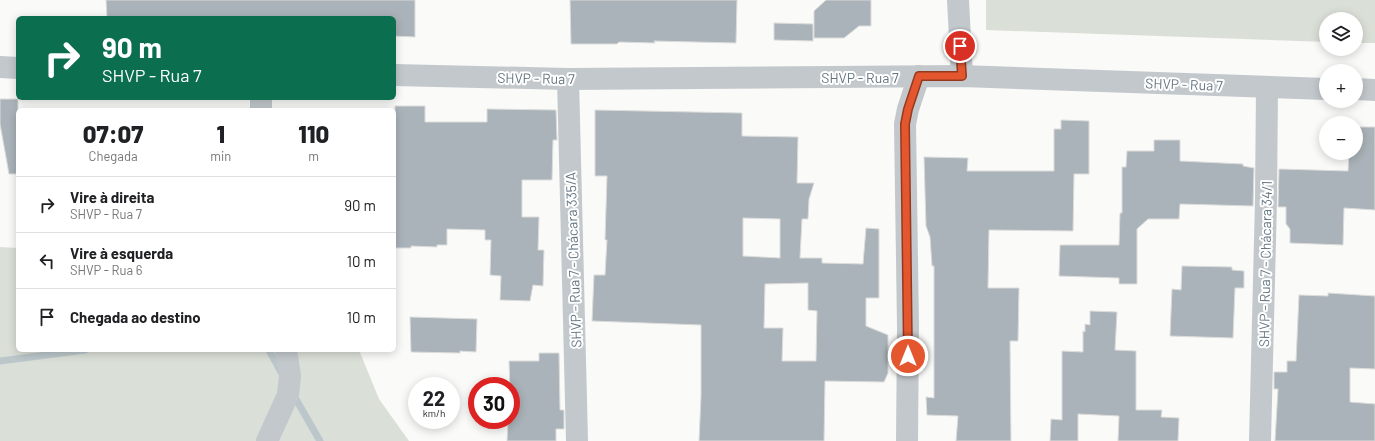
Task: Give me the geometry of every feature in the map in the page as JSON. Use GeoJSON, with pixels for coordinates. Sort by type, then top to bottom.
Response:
{"type":"FeatureCollection","features":[{"type":"Feature","properties":{"kind":"street"},"geometry":{"type":"LineString","coordinates":[[958,0],[962,76]]}},
{"type":"Feature","properties":{"kind":"street"},"geometry":{"type":"LineString","coordinates":[[0,67],[16,68]]}},
{"type":"Feature","properties":{"kind":"street","name":"SHVP - Rua 7"},"geometry":{"type":"LineString","coordinates":[[396,75],[568,79],[962,76],[1319,89]]}},
{"type":"Feature","properties":{"kind":"street"},"geometry":{"type":"LineString","coordinates":[[907,441],[908,327],[905,124],[908,109],[919,76]]}},
{"type":"Feature","properties":{"kind":"street","name":"SHVP - Rua 7 - Chácara 335/A"},"geometry":{"type":"LineString","coordinates":[[568,79],[577,441]]}},
{"type":"Feature","properties":{"kind":"street","name":"SHVP - Rua 7 - Chácara 34/1"},"geometry":{"type":"LineString","coordinates":[[1260,441],[1266,208],[1267,88]]}},
{"type":"Feature","properties":{"kind":"street"},"geometry":{"type":"LineString","coordinates":[[1363,89],[1375,90]]}},
{"type":"Feature","properties":{"kind":"street"},"geometry":{"type":"LineString","coordinates":[[267,441],[288,395],[290,376],[286,352]]}},
{"type":"Feature","properties":{"kind":"shaded area"},"geometry":{"type":"Polygon","coordinates":[[[986,0],[1375,0],[1375,43],[1363,43],[1363,12],[1319,12],[1319,42],[986,30],[986,0]]]}},
{"type":"Feature","properties":{"kind":"shaded area"},"geometry":{"type":"Polygon","coordinates":[[[0,247],[16,248],[16,352],[360,352],[379,399],[409,441],[0,441],[0,247]]]}},
{"type":"Feature","properties":{"kind":"building"},"geometry":{"type":"Polygon","coordinates":[[[106,0],[415,0],[415,37],[396,36],[396,16],[107,16],[106,0]]]}},
{"type":"Feature","properties":{"kind":"building"},"geometry":{"type":"Polygon","coordinates":[[[570,0],[737,0],[736,43],[654,41],[655,43],[619,42],[617,44],[571,44],[570,0]]]}},
{"type":"Feature","properties":{"kind":"building"},"geometry":{"type":"Polygon","coordinates":[[[826,0],[871,0],[871,26],[859,26],[844,38],[814,38],[814,11],[826,0]]]}},
{"type":"Feature","properties":{"kind":"building"},"geometry":{"type":"Polygon","coordinates":[[[774,23],[813,24],[813,41],[774,40],[774,23]]]}},
{"type":"Feature","properties":{"kind":"building"},"geometry":{"type":"Polygon","coordinates":[[[0,99],[18,100],[18,108],[16,108],[16,174],[9,174],[0,124],[0,99]]]}},
{"type":"Feature","properties":{"kind":"building"},"geometry":{"type":"Polygon","coordinates":[[[395,106],[425,106],[425,122],[487,122],[487,109],[556,110],[557,140],[553,140],[552,180],[522,180],[522,217],[539,217],[538,250],[544,250],[543,286],[533,285],[530,301],[500,300],[501,276],[490,275],[491,240],[485,240],[485,230],[447,229],[447,245],[437,245],[437,247],[411,246],[411,248],[396,248],[395,106]]]}},
{"type":"Feature","properties":{"kind":"building"},"geometry":{"type":"Polygon","coordinates":[[[595,110],[742,113],[742,136],[798,137],[797,183],[814,183],[809,199],[808,219],[802,219],[800,258],[822,258],[822,263],[863,264],[866,228],[879,229],[879,298],[866,298],[866,326],[888,335],[888,373],[884,382],[825,381],[824,441],[699,441],[701,396],[701,325],[592,321],[594,275],[605,275],[607,240],[605,240],[607,176],[595,176],[595,110]],[[743,218],[743,256],[780,258],[780,219],[743,218]],[[808,283],[765,284],[764,328],[783,328],[782,361],[816,361],[817,311],[808,310],[808,283]]]}},
{"type":"Feature","properties":{"kind":"building"},"geometry":{"type":"Polygon","coordinates":[[[1061,120],[1089,121],[1089,174],[1074,174],[1073,231],[989,230],[988,288],[1019,288],[1018,341],[1010,341],[1011,441],[956,441],[958,416],[927,415],[926,397],[934,398],[934,266],[932,266],[930,237],[926,226],[924,157],[968,158],[967,171],[1054,171],[1054,129],[1061,129],[1061,120]]]}},
{"type":"Feature","properties":{"kind":"building"},"geometry":{"type":"Polygon","coordinates":[[[1363,127],[1375,127],[1375,210],[1344,208],[1343,245],[1290,243],[1290,229],[1286,224],[1286,207],[1278,207],[1279,169],[1348,171],[1349,160],[1363,160],[1363,127]]]}},
{"type":"Feature","properties":{"kind":"building"},"geometry":{"type":"Polygon","coordinates":[[[1154,140],[1180,140],[1180,161],[1243,164],[1243,166],[1254,168],[1253,206],[1180,204],[1179,219],[1148,219],[1137,229],[1137,284],[1119,284],[1119,278],[1059,276],[1060,245],[1119,245],[1120,213],[1122,213],[1122,167],[1126,167],[1127,151],[1154,151],[1154,140]]]}},
{"type":"Feature","properties":{"kind":"building"},"geometry":{"type":"Polygon","coordinates":[[[1182,266],[1232,267],[1232,270],[1244,271],[1244,288],[1235,288],[1233,338],[1170,336],[1172,289],[1181,290],[1182,266]]]}},
{"type":"Feature","properties":{"kind":"building"},"geometry":{"type":"Polygon","coordinates":[[[1328,293],[1375,296],[1375,369],[1350,368],[1350,402],[1375,404],[1375,441],[1275,441],[1278,389],[1274,389],[1274,372],[1287,372],[1287,361],[1296,361],[1299,295],[1328,296],[1328,293]]]}},
{"type":"Feature","properties":{"kind":"building"},"geometry":{"type":"Polygon","coordinates":[[[1090,311],[1117,312],[1115,350],[1136,351],[1136,410],[1162,410],[1161,417],[1179,418],[1178,441],[1118,441],[1119,416],[1078,414],[1078,441],[1050,441],[1051,419],[1062,420],[1062,351],[1083,352],[1083,331],[1085,332],[1085,324],[1090,325],[1090,311]]]}},
{"type":"Feature","properties":{"kind":"building"},"geometry":{"type":"Polygon","coordinates":[[[410,317],[477,319],[476,352],[411,352],[410,317]]]}},
{"type":"Feature","properties":{"kind":"building"},"geometry":{"type":"Polygon","coordinates":[[[539,353],[559,353],[560,410],[564,410],[564,429],[556,429],[556,441],[507,441],[508,429],[520,429],[520,377],[510,377],[509,361],[539,361],[539,353]]]}},
{"type":"Feature","properties":{"kind":"waterway"},"geometry":{"type":"LineString","coordinates":[[0,361],[70,352]]}},
{"type":"Feature","properties":{"kind":"waterway"},"geometry":{"type":"LineString","coordinates":[[270,352],[281,372]]}},
{"type":"Feature","properties":{"kind":"waterway"},"geometry":{"type":"LineString","coordinates":[[293,394],[320,441]]}},
{"type":"Feature","properties":{"kind":"route"},"geometry":{"type":"LineString","coordinates":[[908,356],[905,124],[908,109],[919,76],[962,76],[960,46]]}}]}
